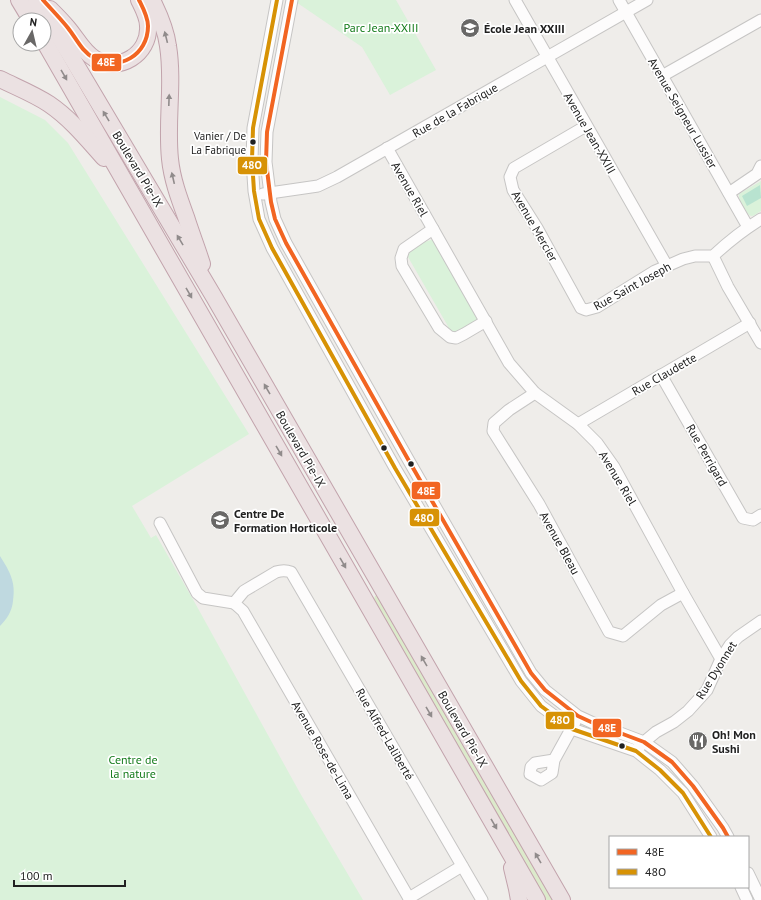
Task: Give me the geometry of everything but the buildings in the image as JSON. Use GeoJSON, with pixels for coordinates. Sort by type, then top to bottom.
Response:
{"type":"FeatureCollection","features":[{"type":"Feature","properties":{"kind":"highway"},"geometry":{"type":"LineString","coordinates":[[19,0],[26,12]]}},
{"type":"Feature","properties":{"kind":"highway","name":"Boulevard Pie-IX"},"geometry":{"type":"LineString","coordinates":[[36,0],[214,297],[562,900]]}},
{"type":"Feature","properties":{"kind":"highway"},"geometry":{"type":"LineString","coordinates":[[43,0],[90,56],[99,61],[111,63],[130,59],[138,53],[145,44],[148,34],[148,24],[139,0]]}},
{"type":"Feature","properties":{"kind":"highway"},"geometry":{"type":"LineString","coordinates":[[152,0],[164,28],[169,54],[170,75],[168,136],[171,168],[179,198],[214,297]]}},
{"type":"Feature","properties":{"kind":"highway","name":"Boulevard Pie-IX"},"geometry":{"type":"LineString","coordinates":[[50,52],[537,900]]}},
{"type":"Feature","properties":{"kind":"highway"},"geometry":{"type":"LineString","coordinates":[[0,80],[42,100],[61,113],[75,126],[125,182]]}},
{"type":"Feature","properties":{"kind":"highway"},"geometry":{"type":"LineString","coordinates":[[504,842],[519,900]]}},
{"type":"Feature","properties":{"kind":"highway"},"geometry":{"type":"LineString","coordinates":[[548,876],[573,900]]}},
{"type":"Feature","properties":{"kind":"street"},"geometry":{"type":"LineString","coordinates":[[277,0],[253,128],[252,160],[259,219],[272,248],[395,468],[521,681],[541,706],[572,729],[636,751],[664,773],[682,793],[710,836]]}},
{"type":"Feature","properties":{"kind":"street"},"geometry":{"type":"LineString","coordinates":[[292,0],[268,132],[266,162],[271,202],[275,219],[286,243],[409,461],[532,673],[545,690],[578,716],[644,742],[672,762],[694,786],[727,836]]}},
{"type":"Feature","properties":{"kind":"street","name":"Avenue Jean-XXIII"},"geometry":{"type":"LineString","coordinates":[[515,0],[667,266]]}},
{"type":"Feature","properties":{"kind":"street","name":"Avenue Seigneur Lussier"},"geometry":{"type":"LineString","coordinates":[[619,0],[748,227]]}},
{"type":"Feature","properties":{"kind":"street","name":"Rue de la Fabrique"},"geometry":{"type":"LineString","coordinates":[[255,195],[318,186],[337,177],[647,0]]}},
{"type":"Feature","properties":{"kind":"street"},"geometry":{"type":"LineString","coordinates":[[662,76],[761,20]]}},
{"type":"Feature","properties":{"kind":"street","name":"Avenue Mercier"},"geometry":{"type":"LineString","coordinates":[[586,126],[514,168],[510,177],[513,190],[537,228],[581,308],[586,310]]}},
{"type":"Feature","properties":{"kind":"street","name":"Avenue Riel"},"geometry":{"type":"LineString","coordinates":[[387,148],[509,363],[535,393],[578,424],[597,443],[614,467],[721,659]]}},
{"type":"Feature","properties":{"kind":"street"},"geometry":{"type":"LineString","coordinates":[[729,193],[757,174],[761,166]]}},
{"type":"Feature","properties":{"kind":"street"},"geometry":{"type":"LineString","coordinates":[[761,219],[729,240],[713,256],[728,287],[761,343]]}},
{"type":"Feature","properties":{"kind":"street","name":"Avenue Riel"},"geometry":{"type":"LineString","coordinates":[[433,229],[404,249],[401,258],[402,266],[439,328],[450,337],[456,338],[486,321]]}},
{"type":"Feature","properties":{"kind":"street","name":"Rue Saint Joseph"},"geometry":{"type":"LineString","coordinates":[[586,310],[597,307],[655,271],[683,259],[695,256],[713,256]]}},
{"type":"Feature","properties":{"kind":"street","name":"Rue Claudette"},"geometry":{"type":"LineString","coordinates":[[578,424],[750,323]]}},
{"type":"Feature","properties":{"kind":"street","name":"Rue Perrigard"},"geometry":{"type":"LineString","coordinates":[[662,375],[743,518],[753,520],[761,515]]}},
{"type":"Feature","properties":{"kind":"street","name":"Avenue Bleau"},"geometry":{"type":"LineString","coordinates":[[535,393],[509,410],[494,423],[493,431],[539,504],[609,632],[623,636],[661,605],[683,593]]}},
{"type":"Feature","properties":{"kind":"street"},"geometry":{"type":"LineString","coordinates":[[160,523],[197,593],[203,598],[234,603]]}},
{"type":"Feature","properties":{"kind":"street","name":"Rue Alfred-Laliberté"},"geometry":{"type":"LineString","coordinates":[[234,603],[244,592],[276,572],[282,570],[291,572],[482,900]]}},
{"type":"Feature","properties":{"kind":"street","name":"Avenue Rose-de-Lima"},"geometry":{"type":"LineString","coordinates":[[234,603],[243,611],[409,899]]}},
{"type":"Feature","properties":{"kind":"street","name":"Rue Dyonnet"},"geometry":{"type":"LineString","coordinates":[[636,751],[656,732],[681,716],[700,698],[707,690],[721,659],[730,645],[738,637],[761,622]]}},
{"type":"Feature","properties":{"kind":"street"},"geometry":{"type":"LineString","coordinates":[[554,760],[578,716]]}},
{"type":"Feature","properties":{"kind":"street"},"geometry":{"type":"LineString","coordinates":[[409,899],[462,866]]}},
{"type":"Feature","properties":{"kind":"street"},"geometry":{"type":"LineString","coordinates":[[749,875],[761,900]]}},
{"type":"Feature","properties":{"kind":"street"},"geometry":{"type":"LineString","coordinates":[[741,888],[748,900]]}},
{"type":"Feature","properties":{"kind":"green space","name":"Parc Jean-XXIII"},"geometry":{"type":"Polygon","coordinates":[[[297,0],[396,0],[436,70],[390,95],[362,47],[296,2],[297,0]]]}},
{"type":"Feature","properties":{"kind":"green space","name":"Centre de la nature"},"geometry":{"type":"Polygon","coordinates":[[[0,97],[45,120],[68,143],[249,434],[132,506],[151,538],[156,535],[300,793],[363,900],[0,900],[0,97]]]}},
{"type":"Feature","properties":{"kind":"green space"},"geometry":{"type":"Polygon","coordinates":[[[761,181],[761,211],[754,216],[750,216],[741,202],[739,194],[761,181]]]}},
{"type":"Feature","properties":{"kind":"green space"},"geometry":{"type":"Polygon","coordinates":[[[760,185],[761,198],[747,206],[742,196],[760,185]]]}},
{"type":"Feature","properties":{"kind":"green space"},"geometry":{"type":"Polygon","coordinates":[[[434,239],[480,316],[478,320],[455,332],[451,332],[408,257],[409,253],[414,247],[434,239]]]}},
{"type":"Feature","properties":{"kind":"green space"},"geometry":{"type":"Polygon","coordinates":[[[378,595],[555,900],[544,900],[381,615],[374,599],[375,596],[378,595]]]}},
{"type":"Feature","properties":{"kind":"water"},"geometry":{"type":"Polygon","coordinates":[[[0,556],[11,577],[14,594],[7,618],[0,626],[0,556]]]}},
{"type":"Feature","properties":{"kind":"transit line","name":"48E"},"geometry":{"type":"LineString","coordinates":[[43,0],[65,24],[86,52],[103,62],[113,63],[122,62],[138,53],[147,36],[148,23],[139,0]]}},
{"type":"Feature","properties":{"kind":"transit line","name":"48O"},"geometry":{"type":"LineString","coordinates":[[277,0],[253,128],[252,160],[254,191],[259,219],[272,248],[395,468],[521,681],[541,706],[572,729],[636,751],[660,770],[683,793],[710,836]]}},
{"type":"Feature","properties":{"kind":"transit line","name":"48E"},"geometry":{"type":"LineString","coordinates":[[292,0],[267,132],[266,162],[271,202],[275,219],[286,243],[531,673],[545,690],[578,716],[644,742],[672,762],[693,786],[727,836]]}},
{"type":"Feature","properties":{"kind":"place","name":"École Jean XXIII"},"geometry":{"type":"Point","coordinates":[470,28]}},
{"type":"Feature","properties":{"kind":"place","name":"Vanier / De La Fabrique"},"geometry":{"type":"Point","coordinates":[253,142]}},
{"type":"Feature","properties":{"kind":"place","name":"Centre De Formation Horticole"},"geometry":{"type":"Point","coordinates":[220,520]}},
{"type":"Feature","properties":{"kind":"place","name":"Oh! Mon Sushi"},"geometry":{"type":"Point","coordinates":[698,741]}}]}
